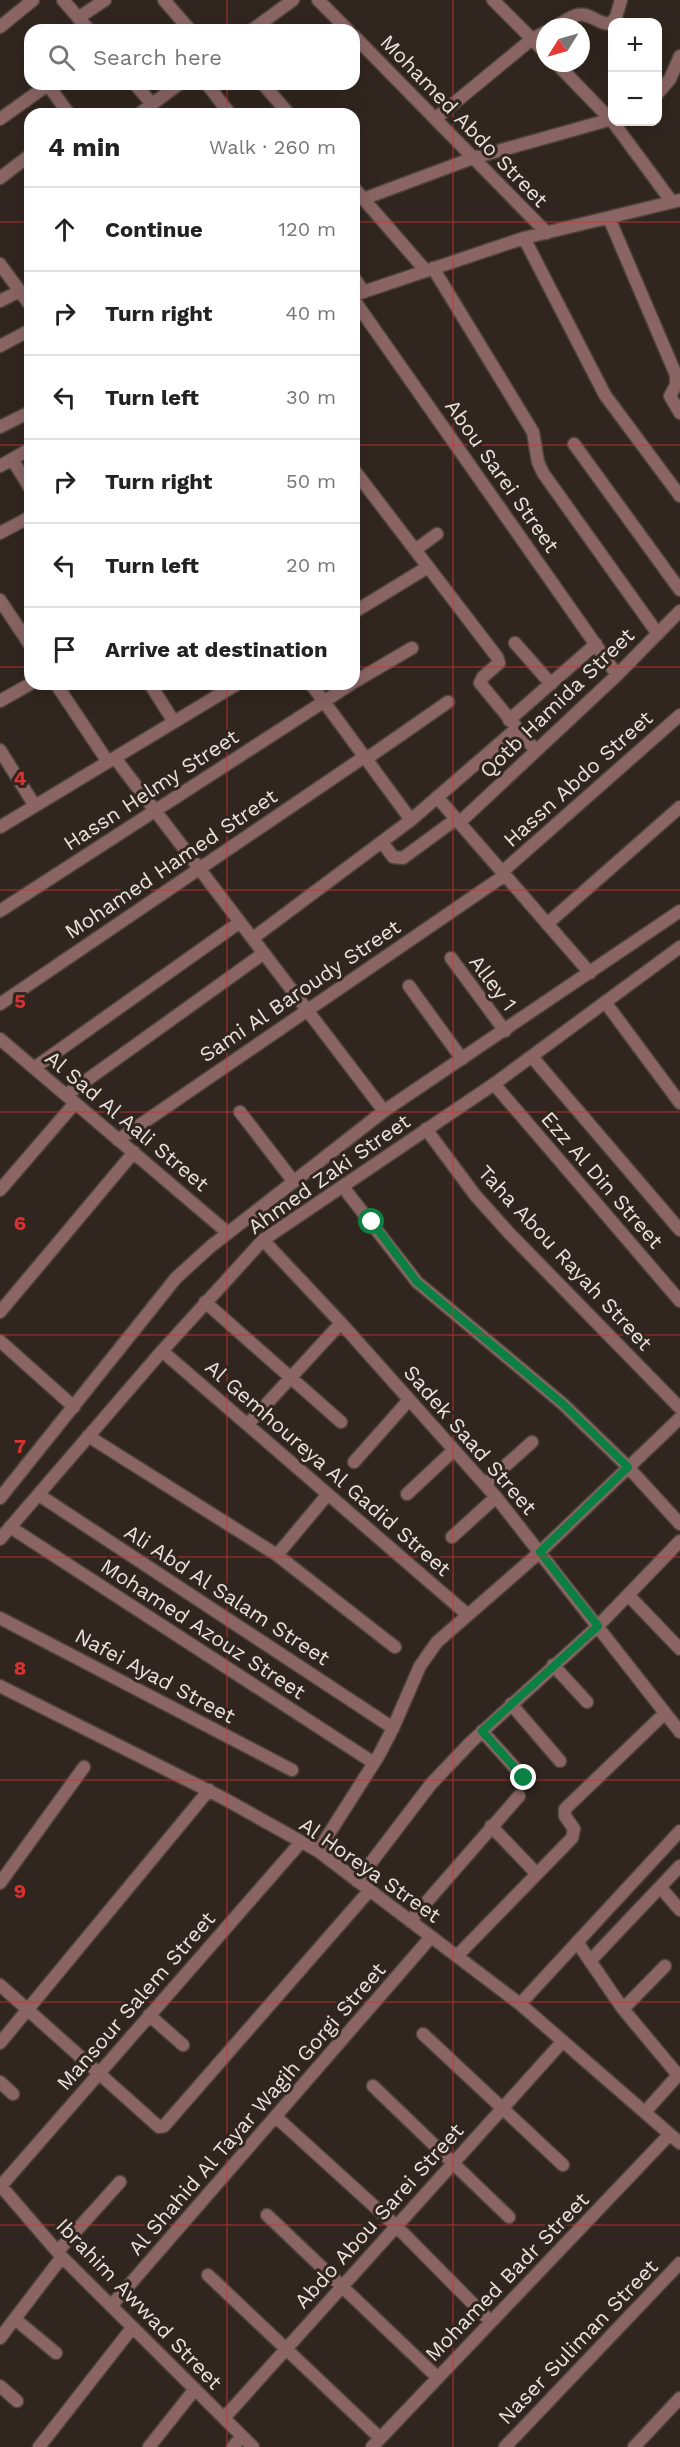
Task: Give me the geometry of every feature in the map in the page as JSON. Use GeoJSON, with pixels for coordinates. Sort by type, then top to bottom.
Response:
{"type":"FeatureCollection","features":[{"type":"Feature","properties":{"kind":"street"},"geometry":{"type":"LineString","coordinates":[[0,27],[33,0]]}},
{"type":"Feature","properties":{"kind":"street"},"geometry":{"type":"LineString","coordinates":[[63,0],[84,24]]}},
{"type":"Feature","properties":{"kind":"street"},"geometry":{"type":"LineString","coordinates":[[78,18],[105,0]]}},
{"type":"Feature","properties":{"kind":"street"},"geometry":{"type":"LineString","coordinates":[[164,0],[185,24]]}},
{"type":"Feature","properties":{"kind":"street"},"geometry":{"type":"LineString","coordinates":[[260,24],[293,0]]}},
{"type":"Feature","properties":{"kind":"street"},"geometry":{"type":"LineString","coordinates":[[318,0],[342,24]]}},
{"type":"Feature","properties":{"kind":"street"},"geometry":{"type":"LineString","coordinates":[[493,0],[536,43]]}},
{"type":"Feature","properties":{"kind":"street"},"geometry":{"type":"LineString","coordinates":[[573,18],[581,14],[604,24],[611,23],[616,17],[621,0]]}},
{"type":"Feature","properties":{"kind":"street"},"geometry":{"type":"LineString","coordinates":[[435,119],[536,37]]}},
{"type":"Feature","properties":{"kind":"street","name":"Mohamed Abdo Street"},"geometry":{"type":"LineString","coordinates":[[360,42],[547,233]]}},
{"type":"Feature","properties":{"kind":"street"},"geometry":{"type":"LineString","coordinates":[[662,88],[670,79],[680,57]]}},
{"type":"Feature","properties":{"kind":"street"},"geometry":{"type":"LineString","coordinates":[[565,72],[608,116]]}},
{"type":"Feature","properties":{"kind":"street"},"geometry":{"type":"LineString","coordinates":[[0,119],[40,90]]}},
{"type":"Feature","properties":{"kind":"street"},"geometry":{"type":"LineString","coordinates":[[52,90],[65,108]]}},
{"type":"Feature","properties":{"kind":"street"},"geometry":{"type":"LineString","coordinates":[[140,90],[152,104]]}},
{"type":"Feature","properties":{"kind":"street"},"geometry":{"type":"LineString","coordinates":[[147,108],[171,90]]}},
{"type":"Feature","properties":{"kind":"street"},"geometry":{"type":"LineString","coordinates":[[212,90],[225,108]]}},
{"type":"Feature","properties":{"kind":"street"},"geometry":{"type":"LineString","coordinates":[[268,90],[285,108]]}},
{"type":"Feature","properties":{"kind":"street"},"geometry":{"type":"LineString","coordinates":[[363,199],[473,158],[608,121]]}},
{"type":"Feature","properties":{"kind":"street"},"geometry":{"type":"LineString","coordinates":[[360,293],[524,238],[676,201],[617,126]]}},
{"type":"Feature","properties":{"kind":"street"},"geometry":{"type":"LineString","coordinates":[[0,178],[24,160]]}},
{"type":"Feature","properties":{"kind":"street"},"geometry":{"type":"LineString","coordinates":[[360,195],[430,270],[533,432],[543,473],[658,633]]}},
{"type":"Feature","properties":{"kind":"street"},"geometry":{"type":"LineString","coordinates":[[609,218],[676,375],[676,385],[670,396],[680,413]]}},
{"type":"Feature","properties":{"kind":"street"},"geometry":{"type":"LineString","coordinates":[[524,238],[605,395],[680,496]]}},
{"type":"Feature","properties":{"kind":"street"},"geometry":{"type":"LineString","coordinates":[[0,264],[24,297]]}},
{"type":"Feature","properties":{"kind":"street"},"geometry":{"type":"LineString","coordinates":[[0,301],[20,291]]}},
{"type":"Feature","properties":{"kind":"street","name":"Abou Sarei Street"},"geometry":{"type":"LineString","coordinates":[[360,309],[617,675]]}},
{"type":"Feature","properties":{"kind":"street"},"geometry":{"type":"LineString","coordinates":[[0,346],[24,333]]}},
{"type":"Feature","properties":{"kind":"street"},"geometry":{"type":"LineString","coordinates":[[0,428],[24,415]]}},
{"type":"Feature","properties":{"kind":"street"},"geometry":{"type":"LineString","coordinates":[[574,444],[680,590]]}},
{"type":"Feature","properties":{"kind":"street"},"geometry":{"type":"LineString","coordinates":[[0,466],[24,452]]}},
{"type":"Feature","properties":{"kind":"street"},"geometry":{"type":"LineString","coordinates":[[12,459],[24,478]]}},
{"type":"Feature","properties":{"kind":"street"},"geometry":{"type":"LineString","coordinates":[[360,478],[497,657],[499,663],[483,677],[480,683],[536,751]]}},
{"type":"Feature","properties":{"kind":"street"},"geometry":{"type":"LineString","coordinates":[[0,534],[24,521]]}},
{"type":"Feature","properties":{"kind":"street"},"geometry":{"type":"LineString","coordinates":[[415,550],[438,534]]}},
{"type":"Feature","properties":{"kind":"street"},"geometry":{"type":"LineString","coordinates":[[360,608],[428,567]]}},
{"type":"Feature","properties":{"kind":"street"},"geometry":{"type":"LineString","coordinates":[[0,600],[24,636]]}},
{"type":"Feature","properties":{"kind":"street","name":"Qotb Hamida Street"},"geometry":{"type":"LineString","coordinates":[[382,842],[393,857],[403,858],[457,821],[617,675],[680,611]]}},
{"type":"Feature","properties":{"kind":"street"},"geometry":{"type":"LineString","coordinates":[[515,643],[551,684]]}},
{"type":"Feature","properties":{"kind":"street"},"geometry":{"type":"LineString","coordinates":[[253,939],[411,820],[513,724],[551,684],[596,644]]}},
{"type":"Feature","properties":{"kind":"street","name":"Hassn Helmy Street"},"geometry":{"type":"LineString","coordinates":[[360,679],[412,648]]}},
{"type":"Feature","properties":{"kind":"street"},"geometry":{"type":"LineString","coordinates":[[0,701],[24,687]]}},
{"type":"Feature","properties":{"kind":"street"},"geometry":{"type":"LineString","coordinates":[[60,690],[111,760],[155,810],[384,1111]]}},
{"type":"Feature","properties":{"kind":"street"},"geometry":{"type":"LineString","coordinates":[[154,690],[174,722]]}},
{"type":"Feature","properties":{"kind":"street"},"geometry":{"type":"LineString","coordinates":[[0,827],[227,690]]}},
{"type":"Feature","properties":{"kind":"street"},"geometry":{"type":"LineString","coordinates":[[315,690],[411,820]]}},
{"type":"Feature","properties":{"kind":"street","name":"Hassn Helmy Street"},"geometry":{"type":"LineString","coordinates":[[0,911],[341,690]]}},
{"type":"Feature","properties":{"kind":"street","name":"Mohamed Hamed Street"},"geometry":{"type":"LineString","coordinates":[[0,1004],[448,702]]}},
{"type":"Feature","properties":{"kind":"street","name":"Hassn Abdo Street"},"geometry":{"type":"LineString","coordinates":[[503,874],[680,715]]}},
{"type":"Feature","properties":{"kind":"street"},"geometry":{"type":"LineString","coordinates":[[0,750],[35,806]]}},
{"type":"Feature","properties":{"kind":"street"},"geometry":{"type":"LineString","coordinates":[[437,797],[590,974]]}},
{"type":"Feature","properties":{"kind":"street"},"geometry":{"type":"LineString","coordinates":[[546,924],[680,807]]}},
{"type":"Feature","properties":{"kind":"street","name":"Sami Al Baroudy Street"},"geometry":{"type":"LineString","coordinates":[[118,1140],[503,874]]}},
{"type":"Feature","properties":{"kind":"street","name":"Ahmed Zaki Street"},"geometry":{"type":"LineString","coordinates":[[0,1498],[176,1278],[228,1233],[384,1111],[590,974],[680,911]]}},
{"type":"Feature","properties":{"kind":"street"},"geometry":{"type":"LineString","coordinates":[[34,1068],[240,922]]}},
{"type":"Feature","properties":{"kind":"street","name":"Ahmed Zaki Street"},"geometry":{"type":"LineString","coordinates":[[0,1539],[205,1302],[263,1240],[494,1084],[680,947]]}},
{"type":"Feature","properties":{"kind":"street"},"geometry":{"type":"LineString","coordinates":[[0,1190],[71,1099],[264,953]]}},
{"type":"Feature","properties":{"kind":"street","name":"Alley 1"},"geometry":{"type":"LineString","coordinates":[[451,958],[504,1030]]}},
{"type":"Feature","properties":{"kind":"street"},"geometry":{"type":"LineString","coordinates":[[409,986],[462,1059]]}},
{"type":"Feature","properties":{"kind":"street"},"geometry":{"type":"LineString","coordinates":[[605,1002],[680,1103]]}},
{"type":"Feature","properties":{"kind":"street","name":"Al Sad Al Aali Street"},"geometry":{"type":"LineString","coordinates":[[0,1039],[228,1233]]}},
{"type":"Feature","properties":{"kind":"street"},"geometry":{"type":"LineString","coordinates":[[532,1057],[680,1230]]}},
{"type":"Feature","properties":{"kind":"street","name":"Ezz Al Din Street"},"geometry":{"type":"LineString","coordinates":[[494,1084],[680,1300]]}},
{"type":"Feature","properties":{"kind":"street"},"geometry":{"type":"LineString","coordinates":[[240,1112],[294,1182]]}},
{"type":"Feature","properties":{"kind":"street","name":"Taha Abou Rayah Street"},"geometry":{"type":"LineString","coordinates":[[426,1129],[475,1195],[510,1234],[680,1408]]}},
{"type":"Feature","properties":{"kind":"street"},"geometry":{"type":"LineString","coordinates":[[0,1312],[134,1152]]}},
{"type":"Feature","properties":{"kind":"street"},"geometry":{"type":"LineString","coordinates":[[343,1187],[417,1282],[528,1374],[628,1467],[680,1524]]}},
{"type":"Feature","properties":{"kind":"street","name":"Sadek Saad Street"},"geometry":{"type":"LineString","coordinates":[[263,1240],[341,1323],[485,1484],[680,1732]]}},
{"type":"Feature","properties":{"kind":"street"},"geometry":{"type":"LineString","coordinates":[[205,1302],[341,1422]]}},
{"type":"Feature","properties":{"kind":"street"},"geometry":{"type":"LineString","coordinates":[[248,1424],[341,1323]]}},
{"type":"Feature","properties":{"kind":"street"},"geometry":{"type":"LineString","coordinates":[[0,1341],[74,1407]]}},
{"type":"Feature","properties":{"kind":"street","name":"Al Gemhoureya Al Gadid Street"},"geometry":{"type":"LineString","coordinates":[[162,1351],[468,1615]]}},
{"type":"Feature","properties":{"kind":"street"},"geometry":{"type":"LineString","coordinates":[[354,1462],[409,1400]]}},
{"type":"Feature","properties":{"kind":"street"},"geometry":{"type":"LineString","coordinates":[[318,1851],[374,1763],[393,1728],[411,1683],[427,1654],[437,1642],[540,1552],[680,1418]]}},
{"type":"Feature","properties":{"kind":"street"},"geometry":{"type":"LineString","coordinates":[[88,1436],[277,1556],[395,1647]]}},
{"type":"Feature","properties":{"kind":"street"},"geometry":{"type":"LineString","coordinates":[[485,1484],[532,1442]]}},
{"type":"Feature","properties":{"kind":"street"},"geometry":{"type":"LineString","coordinates":[[407,1494],[454,1450]]}},
{"type":"Feature","properties":{"kind":"street"},"geometry":{"type":"LineString","coordinates":[[277,1556],[328,1494]]}},
{"type":"Feature","properties":{"kind":"street","name":"Ali Abd Al Salam Street"},"geometry":{"type":"LineString","coordinates":[[39,1495],[393,1728]]}},
{"type":"Feature","properties":{"kind":"street"},"geometry":{"type":"LineString","coordinates":[[452,1537],[496,1497]]}},
{"type":"Feature","properties":{"kind":"street","name":"Mohamed Azouz Street"},"geometry":{"type":"LineString","coordinates":[[10,1527],[374,1763]]}},
{"type":"Feature","properties":{"kind":"street"},"geometry":{"type":"LineString","coordinates":[[357,1881],[431,1784],[482,1731],[629,1596],[680,1541]]}},
{"type":"Feature","properties":{"kind":"street"},"geometry":{"type":"LineString","coordinates":[[629,1596],[680,1648]]}},
{"type":"Feature","properties":{"kind":"street","name":"Nafei Ayad Street"},"geometry":{"type":"LineString","coordinates":[[0,1618],[292,1770]]}},
{"type":"Feature","properties":{"kind":"street"},"geometry":{"type":"LineString","coordinates":[[553,1665],[586,1702]]}},
{"type":"Feature","properties":{"kind":"street","name":"Al Horeya Street"},"geometry":{"type":"LineString","coordinates":[[0,1686],[209,1790],[318,1851],[520,2004],[680,2143]]}},
{"type":"Feature","properties":{"kind":"street"},"geometry":{"type":"LineString","coordinates":[[511,1704],[560,1761]]}},
{"type":"Feature","properties":{"kind":"street"},"geometry":{"type":"LineString","coordinates":[[457,1956],[572,1838],[574,1829],[565,1816],[565,1809],[665,1713]]}},
{"type":"Feature","properties":{"kind":"street"},"geometry":{"type":"LineString","coordinates":[[482,1731],[524,1778]]}},
{"type":"Feature","properties":{"kind":"street"},"geometry":{"type":"LineString","coordinates":[[0,1883],[84,1767]]}},
{"type":"Feature","properties":{"kind":"street"},"geometry":{"type":"LineString","coordinates":[[0,2043],[209,1790]]}},
{"type":"Feature","properties":{"kind":"street"},"geometry":{"type":"LineString","coordinates":[[410,1921],[519,1796]]}},
{"type":"Feature","properties":{"kind":"street"},"geometry":{"type":"LineString","coordinates":[[491,1826],[537,1874]]}},
{"type":"Feature","properties":{"kind":"street"},"geometry":{"type":"LineString","coordinates":[[520,2004],[680,1831]]}},
{"type":"Feature","properties":{"kind":"street","name":"Mansour Salem Street"},"geometry":{"type":"LineString","coordinates":[[0,2186],[301,1842]]}},
{"type":"Feature","properties":{"kind":"street"},"geometry":{"type":"LineString","coordinates":[[590,1961],[680,1866]]}},
{"type":"Feature","properties":{"kind":"street"},"geometry":{"type":"LineString","coordinates":[[660,1887],[680,1910]]}},
{"type":"Feature","properties":{"kind":"street"},"geometry":{"type":"LineString","coordinates":[[0,1985],[159,2127],[165,2126],[369,1891]]}},
{"type":"Feature","properties":{"kind":"street","name":"Al Shahid Al Tayar Wagih Gorgi Street"},"geometry":{"type":"LineString","coordinates":[[111,2306],[432,1937]]}},
{"type":"Feature","properties":{"kind":"street"},"geometry":{"type":"LineString","coordinates":[[577,1942],[623,2008],[679,2074],[645,2112]]}},
{"type":"Feature","properties":{"kind":"street"},"geometry":{"type":"LineString","coordinates":[[623,2008],[665,1966]]}},
{"type":"Feature","properties":{"kind":"street"},"geometry":{"type":"LineString","coordinates":[[149,2015],[183,2045]]}},
{"type":"Feature","properties":{"kind":"street"},"geometry":{"type":"LineString","coordinates":[[423,2034],[563,2164]]}},
{"type":"Feature","properties":{"kind":"street","name":"Abdo Abou Sarei Street"},"geometry":{"type":"LineString","coordinates":[[224,2418],[563,2041]]}},
{"type":"Feature","properties":{"kind":"street"},"geometry":{"type":"LineString","coordinates":[[0,2082],[13,2094]]}},
{"type":"Feature","properties":{"kind":"street"},"geometry":{"type":"LineString","coordinates":[[374,2086],[509,2217]]}},
{"type":"Feature","properties":{"kind":"street"},"geometry":{"type":"LineString","coordinates":[[276,2117],[396,2226],[491,2322]]}},
{"type":"Feature","properties":{"kind":"street","name":"Mohamed Badr Street"},"geometry":{"type":"LineString","coordinates":[[376,2443],[670,2134]]}},
{"type":"Feature","properties":{"kind":"street"},"geometry":{"type":"LineString","coordinates":[[0,2338],[60,2254],[120,2182]]}},
{"type":"Feature","properties":{"kind":"street","name":"Ibrahim Awwad Street"},"geometry":{"type":"LineString","coordinates":[[0,2186],[60,2254],[253,2447]]}},
{"type":"Feature","properties":{"kind":"street"},"geometry":{"type":"LineString","coordinates":[[267,2215],[438,2378]]}},
{"type":"Feature","properties":{"kind":"street","name":"Naser Suliman Street"},"geometry":{"type":"LineString","coordinates":[[505,2447],[680,2263]]}},
{"type":"Feature","properties":{"kind":"street"},"geometry":{"type":"LineString","coordinates":[[208,2275],[286,2348],[376,2443]]}},
{"type":"Feature","properties":{"kind":"street"},"geometry":{"type":"LineString","coordinates":[[15,2319],[56,2353]]}},
{"type":"Feature","properties":{"kind":"street"},"geometry":{"type":"LineString","coordinates":[[39,2447],[132,2328]]}},
{"type":"Feature","properties":{"kind":"street"},"geometry":{"type":"LineString","coordinates":[[0,2386],[17,2401]]}},
{"type":"Feature","properties":{"kind":"street"},"geometry":{"type":"LineString","coordinates":[[149,2447],[195,2389]]}},
{"type":"Feature","properties":{"kind":"street"},"geometry":{"type":"LineString","coordinates":[[633,2447],[680,2398]]}},
{"type":"Feature","properties":{"kind":"street"},"geometry":{"type":"LineString","coordinates":[[233,2447],[242,2436]]}},
{"type":"Feature","properties":{"kind":"route"},"geometry":{"type":"LineString","coordinates":[[372,1222],[396,1257],[417,1282],[563,1404],[628,1467],[540,1552],[598,1626],[482,1731],[524,1778]]}}]}
